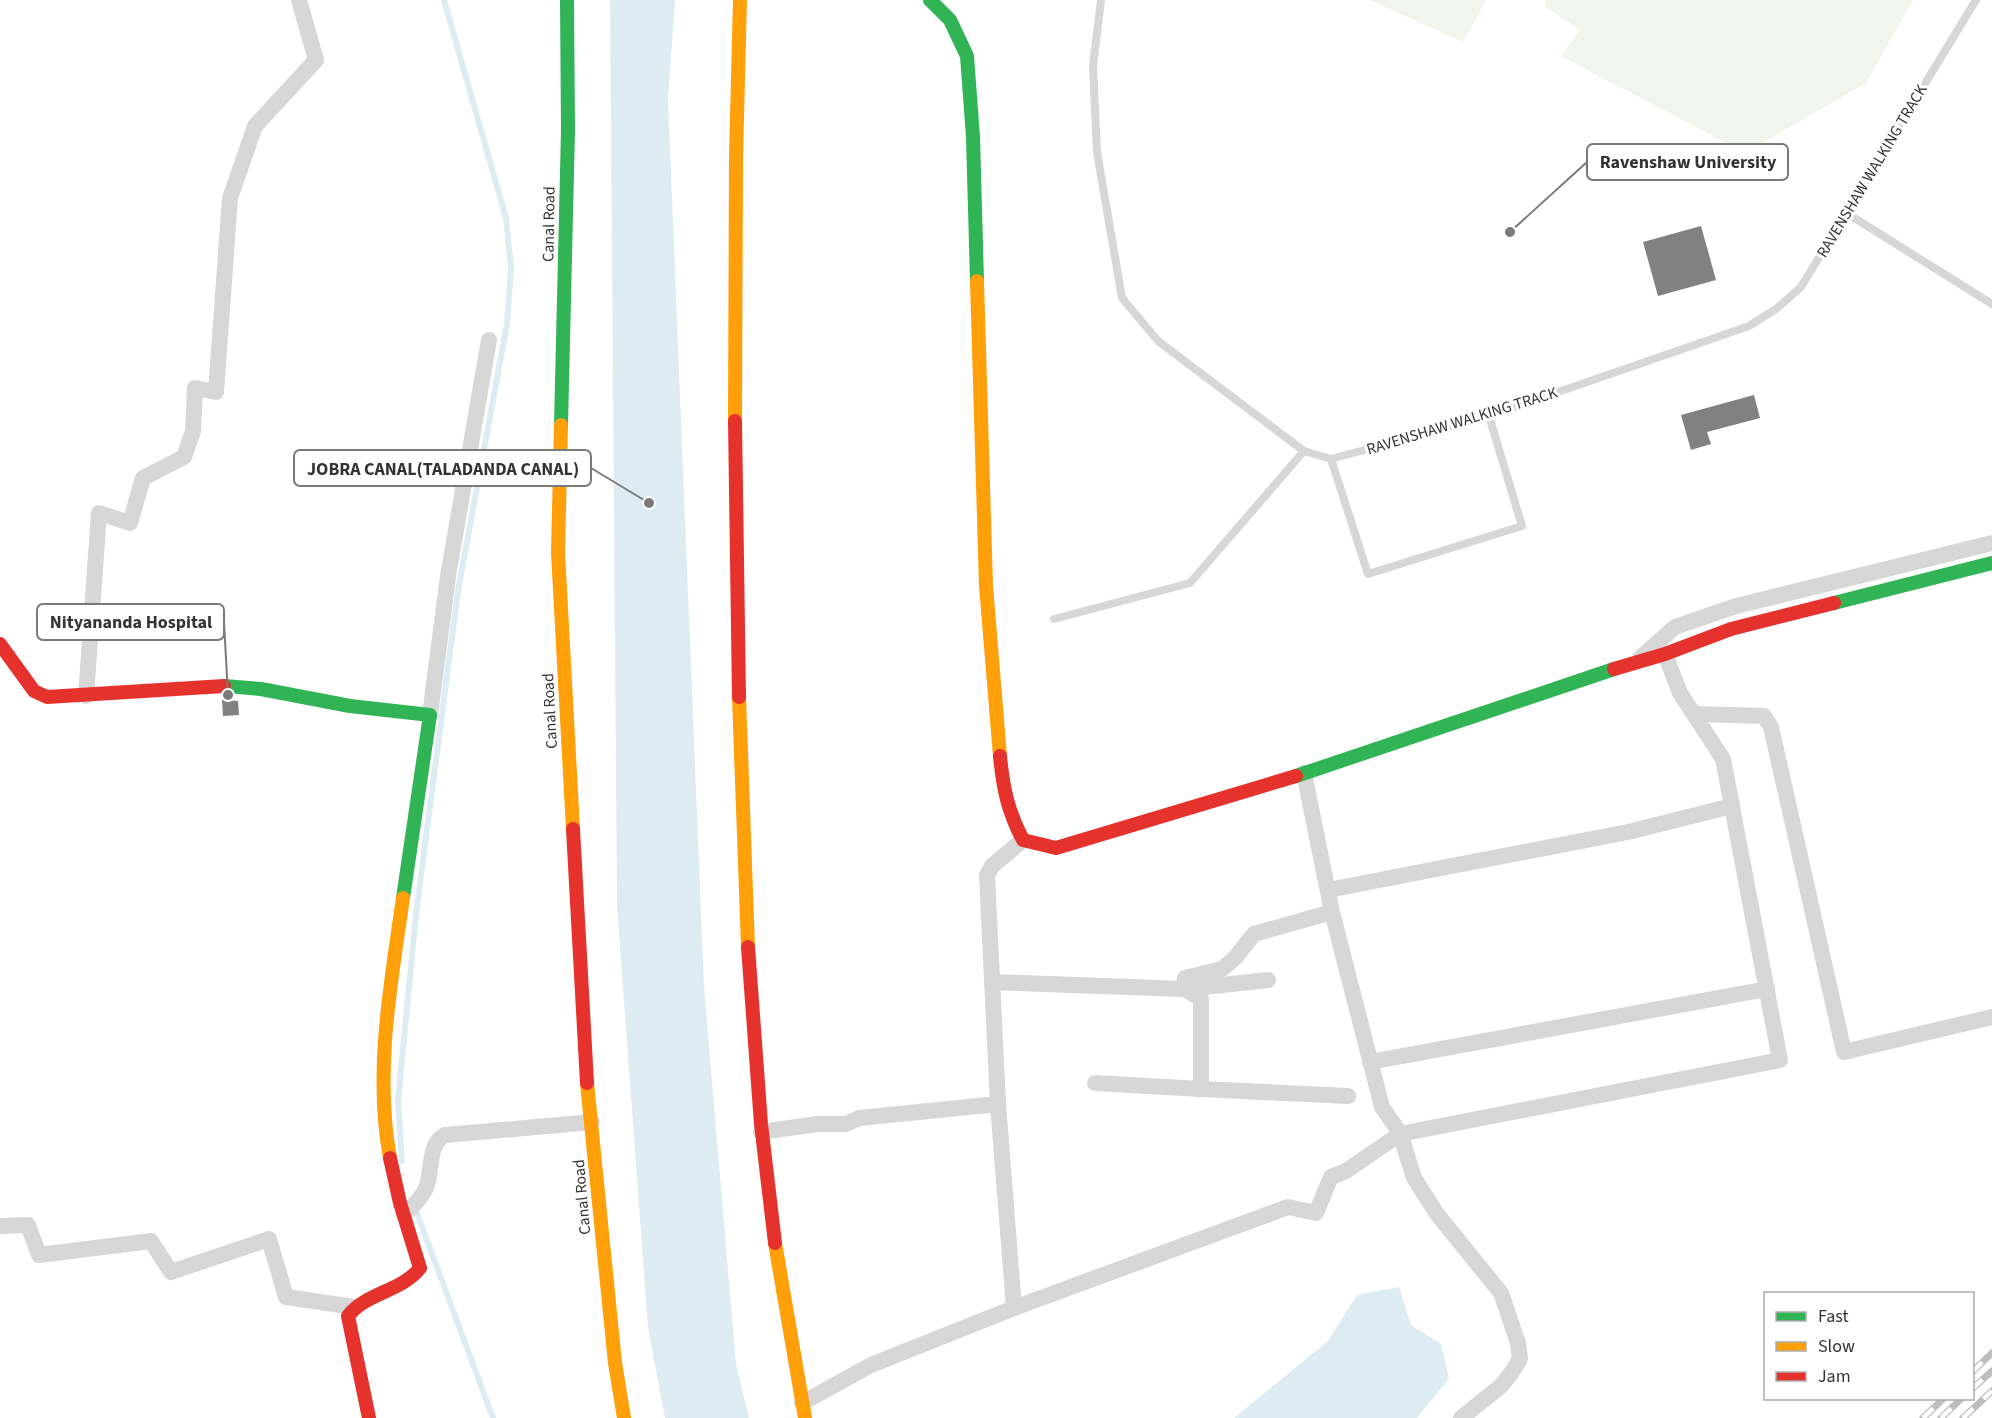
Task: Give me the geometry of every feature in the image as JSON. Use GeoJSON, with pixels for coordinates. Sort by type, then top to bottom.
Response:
{"type":"FeatureCollection","features":[{"type":"Feature","properties":{"kind":"main road","name":"Canal Road"},"geometry":{"type":"LineString","coordinates":[[567,0],[568,130],[558,553],[592,1122],[615,1364],[624,1418]]}},
{"type":"Feature","properties":{"kind":"main road"},"geometry":{"type":"LineString","coordinates":[[740,0],[735,277],[741,848],[761,1132],[803,1411]]}},
{"type":"Feature","properties":{"kind":"main road"},"geometry":{"type":"LineString","coordinates":[[930,0],[950,20],[967,56],[973,149],[986,586],[1003,791],[1010,816],[1023,840],[1056,848],[1304,773],[1638,661],[1665,654],[1731,629],[1992,563]]}},
{"type":"Feature","properties":{"kind":"main road"},"geometry":{"type":"LineString","coordinates":[[0,644],[34,691],[47,698],[218,685],[261,689],[350,706],[430,715],[406,867],[384,1044],[386,1135],[404,1215],[420,1268],[415,1277],[354,1307],[348,1316],[369,1418]]}},
{"type":"Feature","properties":{"kind":"street"},"geometry":{"type":"LineString","coordinates":[[86,696],[99,513],[130,523],[143,478],[184,458],[193,431],[195,388],[216,392],[230,198],[255,126],[316,60],[299,0]]}},
{"type":"Feature","properties":{"kind":"street"},"geometry":{"type":"LineString","coordinates":[[430,715],[448,576],[489,340]]}},
{"type":"Feature","properties":{"kind":"street"},"geometry":{"type":"LineString","coordinates":[[1638,661],[1675,627],[1736,606],[1992,543]]}},
{"type":"Feature","properties":{"kind":"street"},"geometry":{"type":"LineString","coordinates":[[803,1411],[871,1365],[1014,1308],[1288,1207],[1316,1213],[1331,1177],[1346,1171],[1400,1134],[1780,1060],[1723,759],[1696,714],[1680,693],[1665,654]]}},
{"type":"Feature","properties":{"kind":"street"},"geometry":{"type":"LineString","coordinates":[[1696,714],[1764,716],[1771,727],[1844,1052],[1992,1017]]}},
{"type":"Feature","properties":{"kind":"street"},"geometry":{"type":"LineString","coordinates":[[1304,773],[1332,912],[1382,1107],[1400,1134],[1414,1178],[1437,1214],[1501,1293],[1518,1342],[1520,1359],[1512,1372],[1500,1386],[1461,1418]]}},
{"type":"Feature","properties":{"kind":"street"},"geometry":{"type":"LineString","coordinates":[[1328,890],[1628,832],[1732,806]]}},
{"type":"Feature","properties":{"kind":"street"},"geometry":{"type":"LineString","coordinates":[[1014,1308],[998,1104],[987,875],[992,866],[1023,840]]}},
{"type":"Feature","properties":{"kind":"street"},"geometry":{"type":"LineString","coordinates":[[1185,989],[1185,978],[1222,969],[1235,958],[1254,934],[1332,912]]}},
{"type":"Feature","properties":{"kind":"street"},"geometry":{"type":"LineString","coordinates":[[992,982],[1185,989],[1268,980]]}},
{"type":"Feature","properties":{"kind":"street"},"geometry":{"type":"LineString","coordinates":[[1185,989],[1201,999],[1201,1089]]}},
{"type":"Feature","properties":{"kind":"street"},"geometry":{"type":"LineString","coordinates":[[1370,1062],[1767,989]]}},
{"type":"Feature","properties":{"kind":"street"},"geometry":{"type":"LineString","coordinates":[[1095,1083],[1348,1096]]}},
{"type":"Feature","properties":{"kind":"street"},"geometry":{"type":"LineString","coordinates":[[761,1132],[817,1124],[846,1124],[859,1118],[998,1104]]}},
{"type":"Feature","properties":{"kind":"street"},"geometry":{"type":"LineString","coordinates":[[404,1215],[419,1199],[428,1179],[433,1148],[439,1138],[445,1135],[592,1122]]}},
{"type":"Feature","properties":{"kind":"street"},"geometry":{"type":"LineString","coordinates":[[0,1226],[28,1225],[39,1255],[151,1241],[171,1272],[269,1239],[286,1296],[354,1307]]}},
{"type":"Feature","properties":{"kind":"lane"},"geometry":{"type":"LineString","coordinates":[[1101,0],[1093,66],[1097,152],[1122,298],[1158,341],[1304,451],[1331,459],[1368,574],[1521,526],[1489,416]]}},
{"type":"Feature","properties":{"kind":"lane","name":"RAVENSHAW WALKING TRACK"},"geometry":{"type":"LineString","coordinates":[[1331,459],[1489,416],[1749,326],[1776,309],[1802,287],[1976,0]]}},
{"type":"Feature","properties":{"kind":"lane"},"geometry":{"type":"LineString","coordinates":[[1848,214],[1992,303]]}},
{"type":"Feature","properties":{"kind":"lane"},"geometry":{"type":"LineString","coordinates":[[1054,619],[1190,583],[1304,451]]}},
{"type":"Feature","properties":{"kind":"shaded area"},"geometry":{"type":"Polygon","coordinates":[[[610,0],[675,0],[668,100],[704,987],[736,1364],[749,1418],[665,1418],[648,1328],[617,906],[610,0]]]}},
{"type":"Feature","properties":{"kind":"shaded area"},"geometry":{"type":"Polygon","coordinates":[[[1369,0],[1486,0],[1463,42],[1369,0]]]}},
{"type":"Feature","properties":{"kind":"shaded area"},"geometry":{"type":"Polygon","coordinates":[[[1547,0],[1913,0],[1866,83],[1745,153],[1561,56],[1580,30],[1544,6],[1547,0]]]}},
{"type":"Feature","properties":{"kind":"shaded area"},"geometry":{"type":"Polygon","coordinates":[[[1399,1287],[1411,1325],[1441,1344],[1449,1379],[1417,1418],[1234,1418],[1328,1341],[1357,1295],[1399,1287]]]}},
{"type":"Feature","properties":{"kind":"building"},"geometry":{"type":"Polygon","coordinates":[[[1701,226],[1716,280],[1658,296],[1643,242],[1701,226]]]}},
{"type":"Feature","properties":{"kind":"building"},"geometry":{"type":"Polygon","coordinates":[[[1754,395],[1760,418],[1707,432],[1711,444],[1691,450],[1681,415],[1754,395]]]}},
{"type":"Feature","properties":{"kind":"building"},"geometry":{"type":"Polygon","coordinates":[[[222,700],[238,701],[239,715],[223,716],[222,700]]]}},
{"type":"Feature","properties":{"kind":"waterway"},"geometry":{"type":"LineString","coordinates":[[402,1161],[398,1102],[416,914],[458,591],[507,324],[511,268],[506,218],[444,0]]}},
{"type":"Feature","properties":{"kind":"waterway"},"geometry":{"type":"LineString","coordinates":[[415,1208],[493,1418]]}},
{"type":"Feature","properties":{"kind":"railway"},"geometry":{"type":"LineString","coordinates":[[1974,1370],[1992,1353]]}},
{"type":"Feature","properties":{"kind":"railway"},"geometry":{"type":"LineString","coordinates":[[1974,1387],[1992,1371]]}},
{"type":"Feature","properties":{"kind":"railway"},"geometry":{"type":"LineString","coordinates":[[1963,1418],[1992,1391]]}},
{"type":"Feature","properties":{"kind":"railway"},"geometry":{"type":"LineString","coordinates":[[1923,1418],[1942,1400]]}},
{"type":"Feature","properties":{"kind":"railway"},"geometry":{"type":"LineString","coordinates":[[1941,1418],[1960,1400]]}},
{"type":"Feature","properties":{"kind":"traffic: fast"},"geometry":{"type":"LineString","coordinates":[[561,425],[568,130],[567,0]]}},
{"type":"Feature","properties":{"kind":"traffic: fast"},"geometry":{"type":"LineString","coordinates":[[930,0],[950,20],[967,56],[973,137],[977,281]]}},
{"type":"Feature","properties":{"kind":"traffic: fast"},"geometry":{"type":"LineString","coordinates":[[1834,603],[1992,563]]}},
{"type":"Feature","properties":{"kind":"traffic: fast"},"geometry":{"type":"LineString","coordinates":[[1296,776],[1614,669]]}},
{"type":"Feature","properties":{"kind":"traffic: fast"},"geometry":{"type":"LineString","coordinates":[[224,686],[261,689],[350,706],[430,715],[403,898]]}},
{"type":"Feature","properties":{"kind":"traffic: slow"},"geometry":{"type":"LineString","coordinates":[[735,421],[736,157],[740,0]]}},
{"type":"Feature","properties":{"kind":"traffic: slow"},"geometry":{"type":"LineString","coordinates":[[977,281],[986,586],[1000,756]]}},
{"type":"Feature","properties":{"kind":"traffic: slow"},"geometry":{"type":"LineString","coordinates":[[561,425],[558,553],[573,829]]}},
{"type":"Feature","properties":{"kind":"traffic: slow"},"geometry":{"type":"LineString","coordinates":[[739,697],[748,947]]}},
{"type":"Feature","properties":{"kind":"traffic: slow"},"geometry":{"type":"LineString","coordinates":[[390,1158],[385,1126],[384,1061],[389,995],[403,898]]}},
{"type":"Feature","properties":{"kind":"traffic: slow"},"geometry":{"type":"LineString","coordinates":[[587,1083],[615,1363],[624,1418]]}},
{"type":"Feature","properties":{"kind":"traffic: slow"},"geometry":{"type":"LineString","coordinates":[[775,1243],[805,1418]]}},
{"type":"Feature","properties":{"kind":"traffic: jam"},"geometry":{"type":"LineString","coordinates":[[735,421],[739,697]]}},
{"type":"Feature","properties":{"kind":"traffic: jam"},"geometry":{"type":"LineString","coordinates":[[1614,669],[1665,654],[1731,629],[1834,603]]}},
{"type":"Feature","properties":{"kind":"traffic: jam"},"geometry":{"type":"LineString","coordinates":[[0,644],[34,691],[47,697],[224,686]]}},
{"type":"Feature","properties":{"kind":"traffic: jam"},"geometry":{"type":"LineString","coordinates":[[1000,756],[1007,800],[1023,840],[1056,848],[1296,776]]}},
{"type":"Feature","properties":{"kind":"traffic: jam"},"geometry":{"type":"LineString","coordinates":[[573,829],[587,1083]]}},
{"type":"Feature","properties":{"kind":"traffic: jam"},"geometry":{"type":"LineString","coordinates":[[748,947],[761,1124],[775,1243]]}},
{"type":"Feature","properties":{"kind":"traffic: jam"},"geometry":{"type":"LineString","coordinates":[[369,1418],[348,1316],[356,1308],[403,1282],[420,1268],[400,1203],[390,1158]]}},
{"type":"Feature","properties":{"kind":"place","name":"Ravenshaw University"},"geometry":{"type":"Point","coordinates":[1510,232]}},
{"type":"Feature","properties":{"kind":"place","name":"JOBRA CANAL(TALADANDA CANAL)"},"geometry":{"type":"Point","coordinates":[649,503]}},
{"type":"Feature","properties":{"kind":"place","name":"Nityananda Hospital"},"geometry":{"type":"Point","coordinates":[228,695]}}]}
